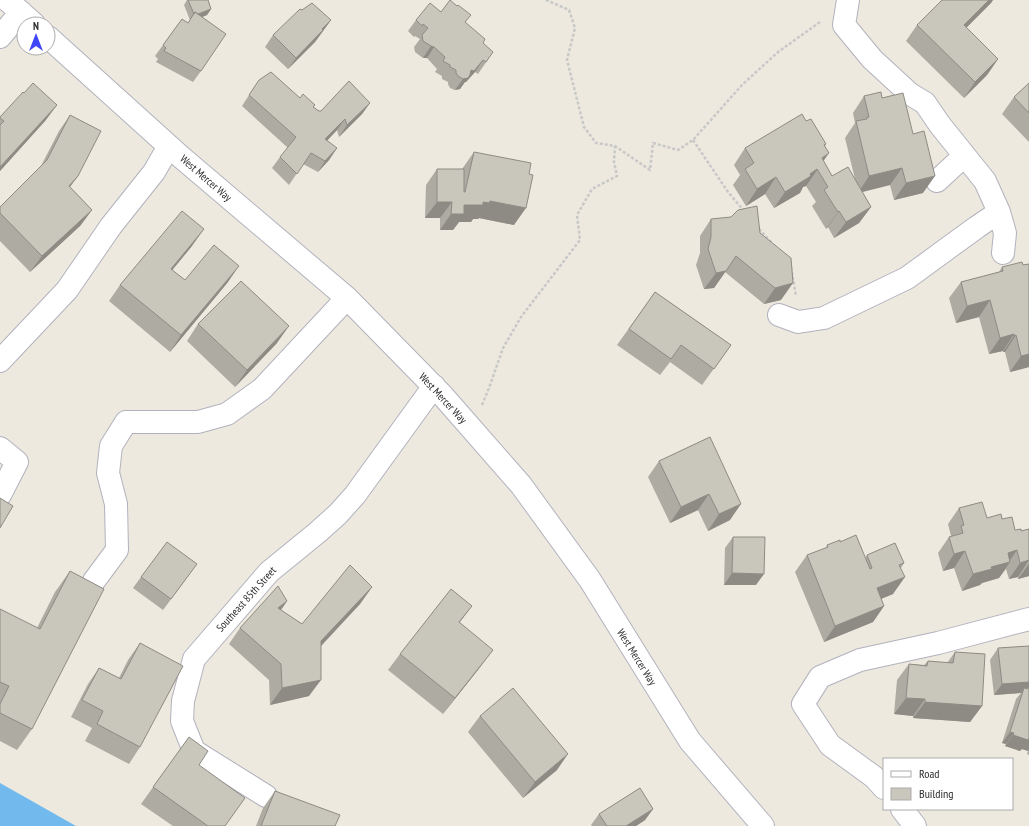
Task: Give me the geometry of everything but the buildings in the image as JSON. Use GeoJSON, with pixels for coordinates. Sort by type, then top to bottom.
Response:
{"type":"FeatureCollection","features":[{"type":"Feature","properties":{"kind":"street"},"geometry":{"type":"LineString","coordinates":[[848,0],[844,25],[872,58],[910,94],[925,103],[940,125],[985,181],[999,212],[1005,233],[1003,254]]}},
{"type":"Feature","properties":{"kind":"street"},"geometry":{"type":"LineString","coordinates":[[0,37],[21,12]]}},
{"type":"Feature","properties":{"kind":"street","name":"West Mercer Way"},"geometry":{"type":"LineString","coordinates":[[56,44],[169,146],[347,298],[434,386],[521,485],[590,580],[690,741],[764,826]]}},
{"type":"Feature","properties":{"kind":"street"},"geometry":{"type":"LineString","coordinates":[[0,361],[67,290],[111,226],[154,172],[169,146]]}},
{"type":"Feature","properties":{"kind":"street"},"geometry":{"type":"LineString","coordinates":[[937,181],[964,156]]}},
{"type":"Feature","properties":{"kind":"street"},"geometry":{"type":"LineString","coordinates":[[779,315],[798,322],[824,318],[907,278],[999,212]]}},
{"type":"Feature","properties":{"kind":"street"},"geometry":{"type":"LineString","coordinates":[[94,581],[117,550],[116,504],[108,473],[111,446],[126,422],[198,422],[227,414],[262,389],[347,298]]}},
{"type":"Feature","properties":{"kind":"street","name":"Southeast 85th Street"},"geometry":{"type":"LineString","coordinates":[[266,796],[194,751],[182,721],[183,701],[194,658],[269,572],[318,532],[338,514],[355,495],[434,386]]}},
{"type":"Feature","properties":{"kind":"street"},"geometry":{"type":"LineString","coordinates":[[0,448],[17,462],[0,495]]}},
{"type":"Feature","properties":{"kind":"street"},"geometry":{"type":"LineString","coordinates":[[883,787],[874,777],[830,745],[803,704],[820,677],[860,660],[938,643],[1029,619]]}},
{"type":"Feature","properties":{"kind":"street"},"geometry":{"type":"LineString","coordinates":[[903,810],[915,826]]}},
{"type":"Feature","properties":{"kind":"path"},"geometry":{"type":"LineString","coordinates":[[546,0],[569,10],[575,28],[566,60],[584,127],[596,143],[616,146],[650,170],[653,143],[678,150],[694,140],[748,80],[778,52],[825,18]]}},
{"type":"Feature","properties":{"kind":"path"},"geometry":{"type":"LineString","coordinates":[[694,140],[728,192],[746,214]]}},
{"type":"Feature","properties":{"kind":"path"},"geometry":{"type":"LineString","coordinates":[[471,428],[489,388],[502,348],[521,317],[580,240],[577,215],[592,189],[617,176],[614,162],[616,146]]}},
{"type":"Feature","properties":{"kind":"path"},"geometry":{"type":"LineString","coordinates":[[755,225],[773,244]]}},
{"type":"Feature","properties":{"kind":"path"},"geometry":{"type":"LineString","coordinates":[[788,264],[792,269],[796,297]]}},
{"type":"Feature","properties":{"kind":"water"},"geometry":{"type":"Polygon","coordinates":[[[0,783],[76,826],[0,826],[0,783]]]}}]}
